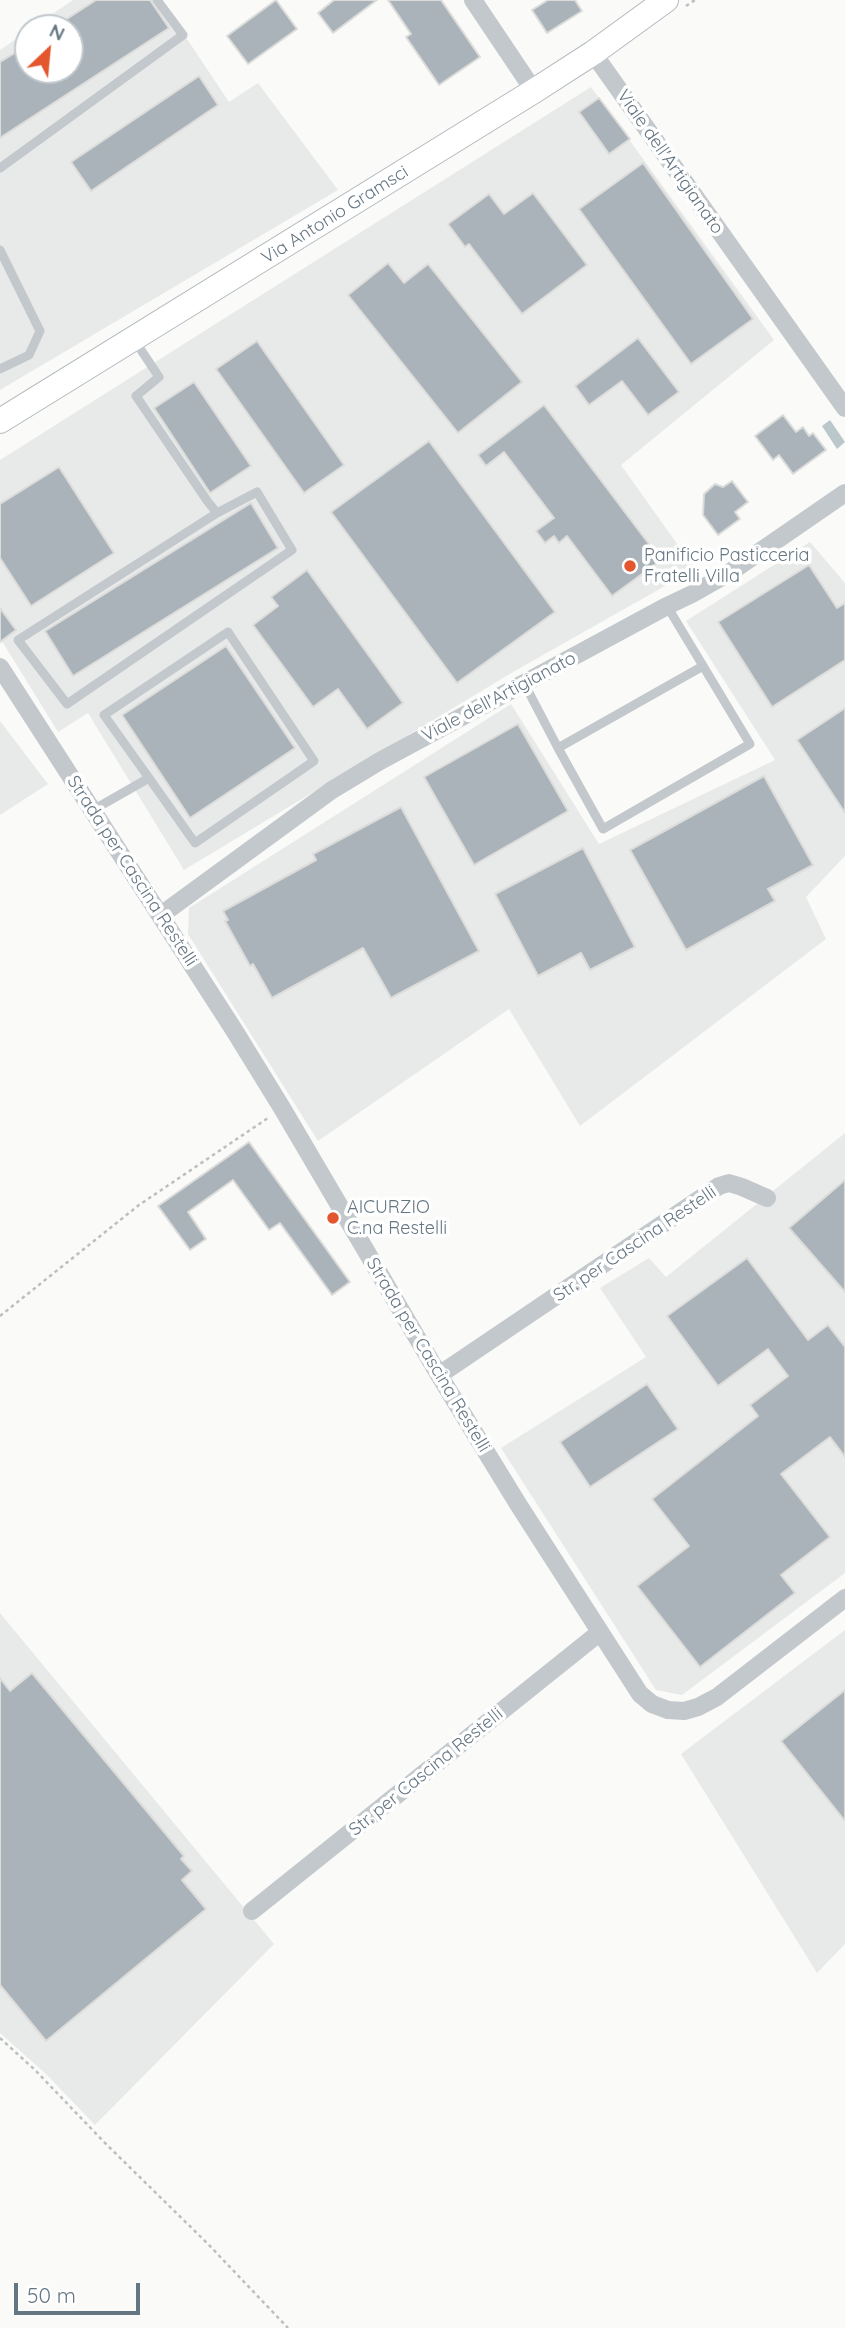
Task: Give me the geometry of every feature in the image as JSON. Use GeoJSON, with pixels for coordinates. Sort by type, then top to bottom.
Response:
{"type":"FeatureCollection","features":[{"type":"Feature","properties":{"kind":"street"},"geometry":{"type":"LineString","coordinates":[[473,0],[534,92]]}},
{"type":"Feature","properties":{"kind":"street","name":"Via Antonio Gramsci"},"geometry":{"type":"LineString","coordinates":[[0,421],[534,92],[666,0]]}},
{"type":"Feature","properties":{"kind":"street","name":"Viale dell'Artigianato"},"geometry":{"type":"LineString","coordinates":[[593,53],[845,408]]}},
{"type":"Feature","properties":{"kind":"street","name":"Viale dell'Artigianato"},"geometry":{"type":"LineString","coordinates":[[161,915],[332,790],[380,761],[729,573],[845,493]]}},
{"type":"Feature","properties":{"kind":"street","name":"Strada per Cascina Restelli"},"geometry":{"type":"LineString","coordinates":[[0,667],[282,1108],[439,1376],[634,1688],[645,1700],[668,1710],[684,1711],[698,1707],[717,1697],[845,1598]]}},
{"type":"Feature","properties":{"kind":"street","name":"Str. per Cascina Restelli"},"geometry":{"type":"LineString","coordinates":[[439,1376],[719,1186],[742,1186],[767,1198]]}},
{"type":"Feature","properties":{"kind":"street","name":"Str. per Cascina Restelli"},"geometry":{"type":"LineString","coordinates":[[252,1911],[600,1633]]}},
{"type":"Feature","properties":{"kind":"lane"},"geometry":{"type":"LineString","coordinates":[[0,168],[183,35],[158,0]]}},
{"type":"Feature","properties":{"kind":"lane"},"geometry":{"type":"LineString","coordinates":[[0,250],[40,331],[29,355],[0,369]]}},
{"type":"Feature","properties":{"kind":"lane"},"geometry":{"type":"LineString","coordinates":[[134,339],[159,377],[136,396],[217,513]]}},
{"type":"Feature","properties":{"kind":"lane"},"geometry":{"type":"LineString","coordinates":[[257,492],[292,550],[67,704],[19,640],[217,513],[257,492]]}},
{"type":"Feature","properties":{"kind":"lane"},"geometry":{"type":"LineString","coordinates":[[524,683],[603,829],[750,744],[667,606]]}},
{"type":"Feature","properties":{"kind":"lane"},"geometry":{"type":"LineString","coordinates":[[228,632],[314,761],[195,843],[149,778],[104,715],[228,632]]}},
{"type":"Feature","properties":{"kind":"lane"},"geometry":{"type":"LineString","coordinates":[[558,748],[703,666]]}},
{"type":"Feature","properties":{"kind":"lane"},"geometry":{"type":"LineString","coordinates":[[93,810],[149,778]]}},
{"type":"Feature","properties":{"kind":"path"},"geometry":{"type":"LineString","coordinates":[[0,1316],[139,1205],[282,1108]]}},
{"type":"Feature","properties":{"kind":"path"},"geometry":{"type":"LineString","coordinates":[[0,2038],[36,2070],[288,2328]]}},
{"type":"Feature","properties":{"kind":"shaded area"},"geometry":{"type":"Polygon","coordinates":[[[73,0],[161,0],[229,102],[258,83],[338,190],[0,390],[0,50],[14,40],[14,84],[84,84],[84,14],[52,14],[73,0]]]}},
{"type":"Feature","properties":{"kind":"shaded area"},"geometry":{"type":"Polygon","coordinates":[[[591,87],[774,340],[621,465],[695,569],[513,672],[184,870],[88,713],[58,732],[0,638],[0,460],[591,87]]]}},
{"type":"Feature","properties":{"kind":"shaded area"},"geometry":{"type":"Polygon","coordinates":[[[830,420],[845,442],[837,449],[822,426],[830,420]]]}},
{"type":"Feature","properties":{"kind":"shaded area"},"geometry":{"type":"Polygon","coordinates":[[[810,542],[845,583],[845,856],[806,897],[826,939],[580,1126],[509,1009],[318,1141],[188,934],[189,908],[511,704],[599,844],[775,760],[686,621],[810,542]]]}},
{"type":"Feature","properties":{"kind":"shaded area"},"geometry":{"type":"Polygon","coordinates":[[[0,721],[48,784],[0,815],[0,721]]]}},
{"type":"Feature","properties":{"kind":"shaded area"},"geometry":{"type":"Polygon","coordinates":[[[845,1133],[845,1573],[682,1695],[656,1690],[501,1448],[646,1357],[600,1288],[649,1258],[666,1277],[845,1133]]]}},
{"type":"Feature","properties":{"kind":"shaded area"},"geometry":{"type":"Polygon","coordinates":[[[0,1613],[274,1944],[95,2125],[46,2074],[0,2033],[0,1613]]]}},
{"type":"Feature","properties":{"kind":"shaded area"},"geometry":{"type":"Polygon","coordinates":[[[845,1630],[845,1944],[817,1973],[681,1754],[845,1630]]]}},
{"type":"Feature","properties":{"kind":"building"},"geometry":{"type":"Polygon","coordinates":[[[96,0],[150,0],[169,28],[84,83],[84,14],[74,14],[96,0]]]}},
{"type":"Feature","properties":{"kind":"building"},"geometry":{"type":"Polygon","coordinates":[[[276,0],[297,29],[248,64],[227,36],[276,0]]]}},
{"type":"Feature","properties":{"kind":"building"},"geometry":{"type":"Polygon","coordinates":[[[334,0],[377,0],[333,33],[318,13],[334,0]]]}},
{"type":"Feature","properties":{"kind":"building"},"geometry":{"type":"Polygon","coordinates":[[[388,0],[441,0],[480,57],[439,85],[406,37],[411,34],[388,0]]]}},
{"type":"Feature","properties":{"kind":"building"},"geometry":{"type":"Polygon","coordinates":[[[548,0],[575,0],[582,11],[547,33],[532,10],[548,0]]]}},
{"type":"Feature","properties":{"kind":"building"},"geometry":{"type":"Polygon","coordinates":[[[14,53],[14,84],[83,84],[0,138],[0,62],[14,53]]]}},
{"type":"Feature","properties":{"kind":"building"},"geometry":{"type":"Polygon","coordinates":[[[199,76],[218,105],[91,191],[71,162],[199,76]]]}},
{"type":"Feature","properties":{"kind":"building"},"geometry":{"type":"Polygon","coordinates":[[[599,98],[630,139],[609,154],[579,112],[599,98]]]}},
{"type":"Feature","properties":{"kind":"building"},"geometry":{"type":"Polygon","coordinates":[[[643,163],[753,319],[691,364],[579,209],[643,163]]]}},
{"type":"Feature","properties":{"kind":"building"},"geometry":{"type":"Polygon","coordinates":[[[533,193],[587,265],[522,314],[469,244],[465,247],[448,224],[489,194],[504,214],[533,193]]]}},
{"type":"Feature","properties":{"kind":"building"},"geometry":{"type":"Polygon","coordinates":[[[388,263],[404,283],[428,264],[522,382],[458,433],[348,295],[388,263]]]}},
{"type":"Feature","properties":{"kind":"building"},"geometry":{"type":"Polygon","coordinates":[[[638,338],[679,392],[648,415],[622,381],[589,405],[575,386],[638,338]]]}},
{"type":"Feature","properties":{"kind":"building"},"geometry":{"type":"Polygon","coordinates":[[[257,341],[344,465],[304,493],[216,369],[257,341]]]}},
{"type":"Feature","properties":{"kind":"building"},"geometry":{"type":"Polygon","coordinates":[[[194,382],[251,466],[210,493],[154,408],[194,382]]]}},
{"type":"Feature","properties":{"kind":"building"},"geometry":{"type":"Polygon","coordinates":[[[544,405],[661,560],[612,596],[567,536],[559,543],[554,536],[545,543],[536,531],[554,518],[504,452],[486,466],[478,455],[544,405]]]}},
{"type":"Feature","properties":{"kind":"building"},"geometry":{"type":"Polygon","coordinates":[[[783,415],[796,432],[803,427],[809,436],[813,433],[826,450],[793,474],[779,455],[773,460],[755,436],[783,415]]]}},
{"type":"Feature","properties":{"kind":"building"},"geometry":{"type":"Polygon","coordinates":[[[429,441],[555,612],[457,683],[331,512],[429,441]]]}},
{"type":"Feature","properties":{"kind":"building"},"geometry":{"type":"Polygon","coordinates":[[[59,467],[114,553],[31,606],[0,558],[0,504],[59,467]]]}},
{"type":"Feature","properties":{"kind":"building"},"geometry":{"type":"Polygon","coordinates":[[[732,481],[748,502],[735,512],[740,519],[718,535],[703,515],[704,494],[715,484],[723,487],[732,481]]]}},
{"type":"Feature","properties":{"kind":"building"},"geometry":{"type":"Polygon","coordinates":[[[251,503],[278,548],[73,676],[45,631],[251,503]]]}},
{"type":"Feature","properties":{"kind":"building"},"geometry":{"type":"Polygon","coordinates":[[[809,565],[837,608],[845,603],[845,660],[772,707],[718,622],[809,565]]]}},
{"type":"Feature","properties":{"kind":"building"},"geometry":{"type":"Polygon","coordinates":[[[307,570],[403,703],[367,729],[338,689],[313,707],[253,625],[278,606],[271,597],[307,570]]]}},
{"type":"Feature","properties":{"kind":"building"},"geometry":{"type":"Polygon","coordinates":[[[0,608],[16,630],[0,642],[0,608]]]}},
{"type":"Feature","properties":{"kind":"building"},"geometry":{"type":"Polygon","coordinates":[[[226,646],[295,748],[190,818],[122,715],[226,646]]]}},
{"type":"Feature","properties":{"kind":"building"},"geometry":{"type":"Polygon","coordinates":[[[845,708],[845,813],[797,740],[845,708]]]}},
{"type":"Feature","properties":{"kind":"building"},"geometry":{"type":"Polygon","coordinates":[[[518,724],[568,811],[474,865],[424,777],[518,724]]]}},
{"type":"Feature","properties":{"kind":"building"},"geometry":{"type":"Polygon","coordinates":[[[764,776],[813,865],[768,889],[775,901],[686,950],[630,850],[764,776]]]}},
{"type":"Feature","properties":{"kind":"building"},"geometry":{"type":"Polygon","coordinates":[[[401,807],[479,951],[391,998],[363,948],[272,998],[253,964],[250,966],[225,921],[228,920],[223,911],[316,860],[313,854],[401,807]]]}},
{"type":"Feature","properties":{"kind":"building"},"geometry":{"type":"Polygon","coordinates":[[[583,848],[635,947],[590,970],[581,953],[538,976],[495,894],[583,848]]]}},
{"type":"Feature","properties":{"kind":"building"},"geometry":{"type":"Polygon","coordinates":[[[249,1142],[350,1282],[332,1295],[280,1223],[269,1230],[233,1180],[188,1212],[206,1239],[190,1250],[158,1206],[249,1142]]]}},
{"type":"Feature","properties":{"kind":"building"},"geometry":{"type":"Polygon","coordinates":[[[845,1180],[845,1292],[789,1228],[845,1180]]]}},
{"type":"Feature","properties":{"kind":"building"},"geometry":{"type":"Polygon","coordinates":[[[747,1258],[808,1340],[828,1325],[845,1347],[845,1457],[830,1437],[781,1474],[830,1537],[781,1575],[795,1593],[700,1667],[637,1586],[689,1546],[652,1499],[758,1416],[750,1405],[788,1376],[768,1349],[718,1386],[667,1316],[747,1258]]]}},
{"type":"Feature","properties":{"kind":"building"},"geometry":{"type":"Polygon","coordinates":[[[647,1384],[678,1429],[590,1487],[560,1442],[647,1384]]]}},
{"type":"Feature","properties":{"kind":"building"},"geometry":{"type":"Polygon","coordinates":[[[32,1673],[184,1856],[181,1859],[192,1871],[182,1880],[206,1909],[46,2041],[0,1985],[0,1678],[10,1691],[32,1673]]]}},
{"type":"Feature","properties":{"kind":"building"},"geometry":{"type":"Polygon","coordinates":[[[845,1690],[845,1821],[781,1741],[845,1690]]]}},
{"type":"Feature","properties":{"kind":"place","name":"Panificio Pasticceria Fratelli Villa"},"geometry":{"type":"Point","coordinates":[630,566]}},
{"type":"Feature","properties":{"kind":"place","name":"AICURZIO C.na Restelli"},"geometry":{"type":"Point","coordinates":[333,1218]}}]}
